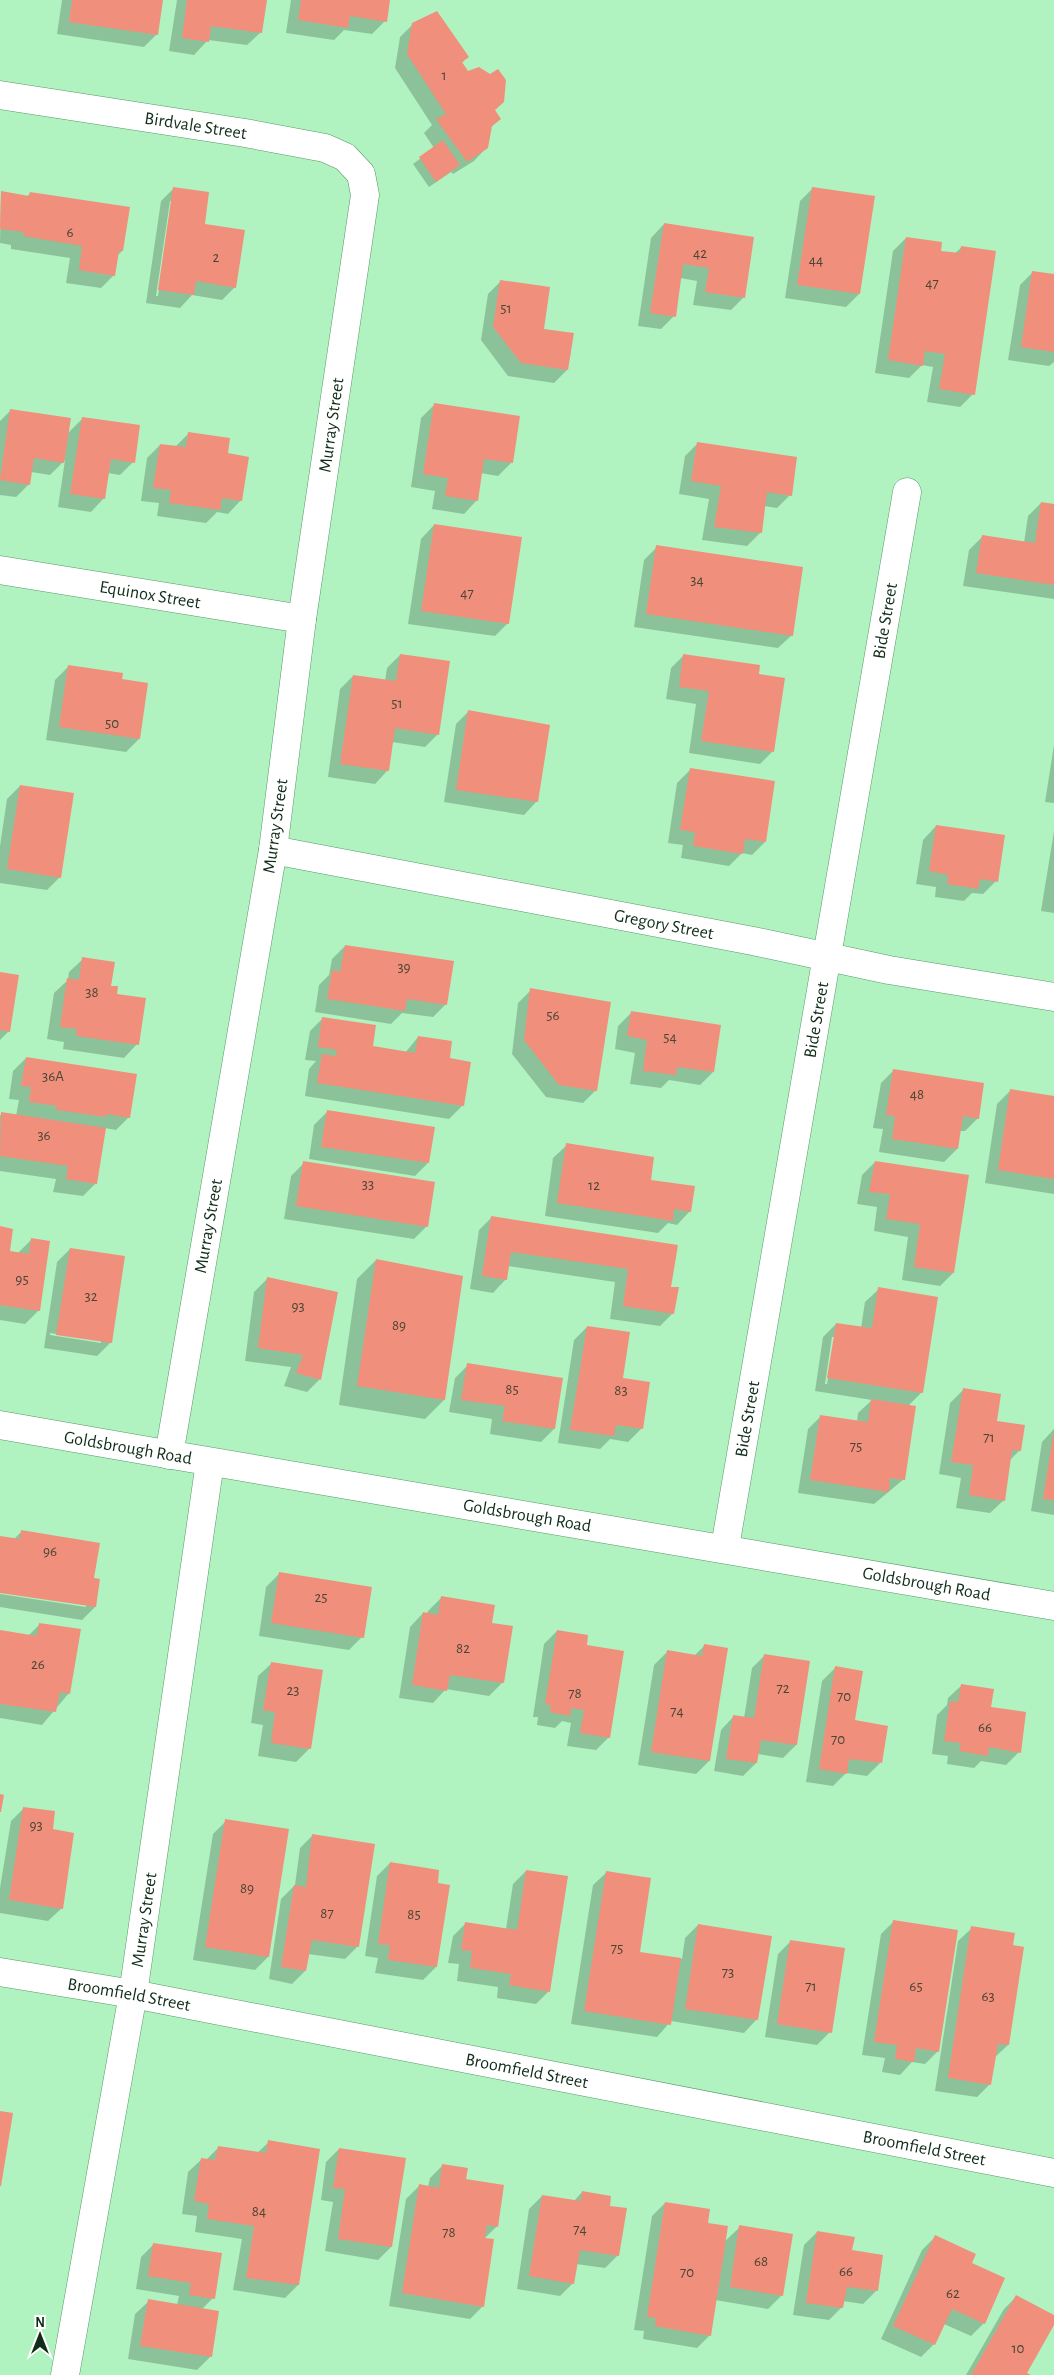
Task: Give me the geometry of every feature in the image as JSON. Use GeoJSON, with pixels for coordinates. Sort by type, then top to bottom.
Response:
{"type":"FeatureCollection","features":[{"type":"Feature","properties":{"kind":"street","name":"Birdvale Street"},"geometry":{"type":"LineString","coordinates":[[0,95],[245,133],[325,148],[345,157],[361,174],[365,195]]}},
{"type":"Feature","properties":{"kind":"street","name":"Murray Street"},"geometry":{"type":"LineString","coordinates":[[169,1455],[273,850],[302,619],[365,195]]}},
{"type":"Feature","properties":{"kind":"street","name":"Bide Street"},"geometry":{"type":"LineString","coordinates":[[725,1547],[907,492]]}},
{"type":"Feature","properties":{"kind":"street","name":"Equinox Street"},"geometry":{"type":"LineString","coordinates":[[0,570],[302,619]]}},
{"type":"Feature","properties":{"kind":"street","name":"Gregory Street"},"geometry":{"type":"LineString","coordinates":[[273,850],[827,956],[889,970],[1054,997]]}},
{"type":"Feature","properties":{"kind":"street","name":"Goldsbrough Road"},"geometry":{"type":"LineString","coordinates":[[0,1425],[210,1462],[725,1547],[1054,1606]]}},
{"type":"Feature","properties":{"kind":"street","name":"Murray Street"},"geometry":{"type":"LineString","coordinates":[[65,2375],[133,1994],[210,1462]]}},
{"type":"Feature","properties":{"kind":"street","name":"Broomfield Street"},"geometry":{"type":"LineString","coordinates":[[0,1972],[133,1994],[1054,2173]]}},
{"type":"Feature","properties":{"kind":"building"},"geometry":{"type":"Polygon","coordinates":[[[72,0],[163,0],[158,35],[69,22],[72,0]]]}},
{"type":"Feature","properties":{"kind":"building"},"geometry":{"type":"Polygon","coordinates":[[[187,0],[267,0],[262,33],[211,26],[209,42],[182,38],[187,0]]]}},
{"type":"Feature","properties":{"kind":"building"},"geometry":{"type":"Polygon","coordinates":[[[301,0],[390,0],[387,22],[350,16],[348,28],[298,20],[301,0]]]}},
{"type":"Feature","properties":{"kind":"building"},"geometry":{"type":"Polygon","coordinates":[[[437,11],[469,57],[462,62],[468,71],[479,67],[490,74],[498,69],[506,80],[504,102],[495,110],[501,119],[492,126],[488,148],[467,162],[436,119],[446,114],[407,54],[412,23],[437,11]]]}},
{"type":"Feature","properties":{"kind":"building"},"geometry":{"type":"Polygon","coordinates":[[[443,140],[460,165],[436,182],[419,157],[443,140]]]}},
{"type":"Feature","properties":{"kind":"building"},"geometry":{"type":"Polygon","coordinates":[[[173,187],[209,192],[205,224],[245,230],[236,288],[196,281],[194,295],[158,290],[173,187]]]}},
{"type":"Feature","properties":{"kind":"building"},"geometry":{"type":"Polygon","coordinates":[[[812,187],[875,196],[860,294],[797,285],[812,187]]]}},
{"type":"Feature","properties":{"kind":"building"},"geometry":{"type":"Polygon","coordinates":[[[1,191],[29,196],[30,192],[130,207],[123,251],[119,251],[115,276],[79,270],[82,246],[23,236],[24,232],[0,229],[1,191]]]}},
{"type":"Feature","properties":{"kind":"building"},"geometry":{"type":"Polygon","coordinates":[[[664,223],[754,237],[745,298],[705,292],[709,268],[683,264],[676,317],[650,313],[664,223]]]}},
{"type":"Feature","properties":{"kind":"building"},"geometry":{"type":"Polygon","coordinates":[[[906,237],[942,242],[941,251],[960,253],[961,246],[996,251],[975,395],[939,389],[945,354],[925,351],[923,366],[888,360],[906,237]]]}},
{"type":"Feature","properties":{"kind":"building"},"geometry":{"type":"Polygon","coordinates":[[[1032,271],[1054,274],[1054,352],[1021,347],[1032,271]]]}},
{"type":"Feature","properties":{"kind":"building"},"geometry":{"type":"Polygon","coordinates":[[[500,280],[550,287],[544,329],[574,333],[568,370],[521,363],[493,327],[500,280]]]}},
{"type":"Feature","properties":{"kind":"building"},"geometry":{"type":"Polygon","coordinates":[[[434,403],[520,416],[513,463],[484,459],[478,501],[445,496],[448,478],[423,474],[434,403]]]}},
{"type":"Feature","properties":{"kind":"building"},"geometry":{"type":"Polygon","coordinates":[[[10,409],[71,418],[64,463],[34,458],[30,485],[0,480],[10,409]]]}},
{"type":"Feature","properties":{"kind":"building"},"geometry":{"type":"Polygon","coordinates":[[[82,417],[140,425],[135,463],[111,459],[105,499],[70,494],[82,417]]]}},
{"type":"Feature","properties":{"kind":"building"},"geometry":{"type":"Polygon","coordinates":[[[188,432],[230,438],[228,453],[249,457],[242,501],[222,498],[220,510],[169,503],[171,490],[153,488],[160,444],[186,447],[188,432]]]}},
{"type":"Feature","properties":{"kind":"building"},"geometry":{"type":"Polygon","coordinates":[[[697,442],[797,457],[792,496],[767,492],[762,533],[714,527],[721,486],[691,481],[697,442]]]}},
{"type":"Feature","properties":{"kind":"building"},"geometry":{"type":"Polygon","coordinates":[[[1041,502],[1054,504],[1054,585],[976,573],[982,535],[1035,543],[1041,502]]]}},
{"type":"Feature","properties":{"kind":"building"},"geometry":{"type":"Polygon","coordinates":[[[434,524],[522,537],[509,624],[421,611],[434,524]]]}},
{"type":"Feature","properties":{"kind":"building"},"geometry":{"type":"Polygon","coordinates":[[[656,545],[803,567],[793,636],[646,614],[656,545]]]}},
{"type":"Feature","properties":{"kind":"building"},"geometry":{"type":"Polygon","coordinates":[[[400,654],[450,661],[439,735],[395,728],[389,771],[340,764],[353,675],[396,681],[400,654]]]}},
{"type":"Feature","properties":{"kind":"building"},"geometry":{"type":"Polygon","coordinates":[[[683,654],[760,665],[759,674],[785,678],[774,752],[701,741],[709,691],[679,687],[683,654]]]}},
{"type":"Feature","properties":{"kind":"building"},"geometry":{"type":"Polygon","coordinates":[[[68,665],[123,673],[122,679],[148,683],[140,739],[59,727],[68,665]]]}},
{"type":"Feature","properties":{"kind":"building"},"geometry":{"type":"Polygon","coordinates":[[[468,710],[550,725],[538,802],[456,790],[468,710]]]}},
{"type":"Feature","properties":{"kind":"building"},"geometry":{"type":"Polygon","coordinates":[[[690,768],[775,781],[766,842],[745,839],[743,854],[693,846],[695,832],[680,830],[690,768]]]}},
{"type":"Feature","properties":{"kind":"building"},"geometry":{"type":"Polygon","coordinates":[[[20,785],[74,793],[61,878],[7,869],[20,785]]]}},
{"type":"Feature","properties":{"kind":"building"},"geometry":{"type":"Polygon","coordinates":[[[936,825],[1005,835],[998,882],[980,879],[978,889],[947,884],[948,875],[929,871],[936,825]]]}},
{"type":"Feature","properties":{"kind":"building"},"geometry":{"type":"Polygon","coordinates":[[[345,945],[454,961],[447,1005],[407,999],[405,1011],[327,999],[332,970],[340,972],[345,945]]]}},
{"type":"Feature","properties":{"kind":"building"},"geometry":{"type":"Polygon","coordinates":[[[82,957],[115,962],[111,986],[118,986],[117,994],[146,998],[139,1045],[76,1036],[77,1029],[60,1027],[67,978],[79,980],[82,957]]]}},
{"type":"Feature","properties":{"kind":"building"},"geometry":{"type":"Polygon","coordinates":[[[0,972],[19,975],[10,1032],[0,1030],[0,972]]]}},
{"type":"Feature","properties":{"kind":"building"},"geometry":{"type":"Polygon","coordinates":[[[530,988],[611,1002],[597,1091],[559,1085],[524,1040],[530,988]]]}},
{"type":"Feature","properties":{"kind":"building"},"geometry":{"type":"Polygon","coordinates":[[[631,1011],[721,1025],[714,1072],[677,1067],[676,1075],[643,1071],[647,1040],[627,1036],[631,1011]]]}},
{"type":"Feature","properties":{"kind":"building"},"geometry":{"type":"Polygon","coordinates":[[[322,1017],[376,1025],[373,1046],[415,1053],[418,1036],[452,1041],[450,1058],[471,1062],[464,1106],[317,1083],[322,1054],[336,1056],[337,1050],[318,1047],[322,1017]]]}},
{"type":"Feature","properties":{"kind":"building"},"geometry":{"type":"Polygon","coordinates":[[[26,1057],[137,1074],[130,1118],[106,1114],[106,1117],[56,1110],[57,1106],[29,1102],[31,1087],[21,1086],[26,1057]]]}},
{"type":"Feature","properties":{"kind":"building"},"geometry":{"type":"Polygon","coordinates":[[[893,1069],[984,1083],[979,1119],[963,1116],[958,1149],[892,1139],[895,1116],[886,1115],[893,1069]]]}},
{"type":"Feature","properties":{"kind":"building"},"geometry":{"type":"Polygon","coordinates":[[[1010,1089],[1054,1096],[1054,1179],[998,1170],[1010,1089]]]}},
{"type":"Feature","properties":{"kind":"building"},"geometry":{"type":"Polygon","coordinates":[[[327,1110],[435,1127],[429,1163],[321,1147],[327,1110]]]}},
{"type":"Feature","properties":{"kind":"building"},"geometry":{"type":"Polygon","coordinates":[[[1,1112],[106,1128],[97,1184],[66,1179],[68,1166],[0,1156],[1,1112]]]}},
{"type":"Feature","properties":{"kind":"building"},"geometry":{"type":"Polygon","coordinates":[[[566,1143],[654,1157],[651,1180],[695,1186],[691,1212],[674,1209],[673,1221],[557,1203],[566,1143]]]}},
{"type":"Feature","properties":{"kind":"building"},"geometry":{"type":"Polygon","coordinates":[[[303,1161],[435,1182],[428,1227],[296,1206],[303,1161]]]}},
{"type":"Feature","properties":{"kind":"building"},"geometry":{"type":"Polygon","coordinates":[[[875,1161],[969,1175],[954,1273],[914,1267],[920,1224],[886,1219],[890,1194],[869,1192],[875,1161]]]}},
{"type":"Feature","properties":{"kind":"building"},"geometry":{"type":"Polygon","coordinates":[[[491,1216],[678,1245],[671,1287],[679,1287],[674,1314],[623,1306],[628,1269],[511,1252],[507,1280],[482,1276],[491,1216]]]}},
{"type":"Feature","properties":{"kind":"building"},"geometry":{"type":"Polygon","coordinates":[[[0,1226],[13,1229],[10,1251],[29,1254],[31,1238],[50,1241],[40,1311],[0,1305],[0,1226]]]}},
{"type":"Feature","properties":{"kind":"building"},"geometry":{"type":"Polygon","coordinates":[[[70,1248],[125,1256],[112,1343],[56,1335],[70,1248]]]}},
{"type":"Feature","properties":{"kind":"building"},"geometry":{"type":"Polygon","coordinates":[[[376,1259],[463,1276],[445,1400],[357,1386],[376,1259]]]}},
{"type":"Feature","properties":{"kind":"building"},"geometry":{"type":"Polygon","coordinates":[[[267,1277],[338,1292],[321,1380],[296,1373],[303,1355],[258,1348],[267,1277]]]}},
{"type":"Feature","properties":{"kind":"building"},"geometry":{"type":"Polygon","coordinates":[[[878,1287],[938,1297],[923,1393],[827,1378],[836,1323],[872,1328],[878,1287]]]}},
{"type":"Feature","properties":{"kind":"building"},"geometry":{"type":"Polygon","coordinates":[[[587,1326],[630,1332],[623,1378],[650,1382],[643,1429],[616,1425],[614,1436],[570,1430],[587,1326]]]}},
{"type":"Feature","properties":{"kind":"building"},"geometry":{"type":"Polygon","coordinates":[[[467,1363],[563,1378],[555,1429],[502,1421],[505,1406],[461,1400],[467,1363]]]}},
{"type":"Feature","properties":{"kind":"building"},"geometry":{"type":"Polygon","coordinates":[[[963,1388],[1001,1394],[997,1421],[1025,1425],[1021,1451],[1012,1450],[1005,1501],[969,1495],[973,1465],[951,1462],[963,1388]]]}},
{"type":"Feature","properties":{"kind":"building"},"geometry":{"type":"Polygon","coordinates":[[[871,1399],[916,1406],[905,1480],[890,1478],[889,1492],[810,1480],[820,1415],[868,1422],[871,1399]]]}},
{"type":"Feature","properties":{"kind":"building"},"geometry":{"type":"Polygon","coordinates":[[[1054,1435],[1054,1500],[1043,1499],[1054,1435]]]}},
{"type":"Feature","properties":{"kind":"building"},"geometry":{"type":"Polygon","coordinates":[[[21,1530],[100,1543],[94,1578],[100,1579],[96,1607],[0,1593],[0,1536],[20,1539],[21,1530]]]}},
{"type":"Feature","properties":{"kind":"building"},"geometry":{"type":"Polygon","coordinates":[[[279,1572],[372,1587],[364,1638],[271,1623],[279,1572]]]}},
{"type":"Feature","properties":{"kind":"building"},"geometry":{"type":"Polygon","coordinates":[[[441,1596],[495,1605],[492,1623],[513,1626],[504,1683],[450,1675],[447,1691],[412,1685],[423,1612],[438,1615],[441,1596]]]}},
{"type":"Feature","properties":{"kind":"building"},"geometry":{"type":"Polygon","coordinates":[[[39,1623],[81,1629],[70,1694],[60,1692],[56,1712],[0,1704],[0,1630],[37,1636],[39,1623]]]}},
{"type":"Feature","properties":{"kind":"building"},"geometry":{"type":"Polygon","coordinates":[[[557,1630],[588,1635],[587,1645],[624,1651],[610,1738],[580,1733],[584,1710],[571,1708],[570,1716],[550,1712],[551,1705],[545,1704],[557,1630]]]}},
{"type":"Feature","properties":{"kind":"building"},"geometry":{"type":"Polygon","coordinates":[[[704,1644],[728,1648],[710,1761],[651,1752],[667,1650],[702,1656],[704,1644]]]}},
{"type":"Feature","properties":{"kind":"building"},"geometry":{"type":"Polygon","coordinates":[[[764,1654],[810,1661],[797,1745],[761,1740],[757,1763],[726,1759],[733,1715],[754,1718],[764,1654]]]}},
{"type":"Feature","properties":{"kind":"building"},"geometry":{"type":"Polygon","coordinates":[[[271,1662],[323,1670],[311,1749],[271,1743],[275,1712],[263,1710],[271,1662]]]}},
{"type":"Feature","properties":{"kind":"building"},"geometry":{"type":"Polygon","coordinates":[[[835,1666],[863,1671],[855,1720],[888,1726],[882,1763],[849,1759],[847,1774],[819,1769],[835,1666]]]}},
{"type":"Feature","properties":{"kind":"building"},"geometry":{"type":"Polygon","coordinates":[[[961,1684],[994,1689],[991,1707],[1026,1712],[1021,1753],[989,1747],[988,1756],[959,1751],[961,1743],[944,1741],[950,1701],[958,1702],[961,1684]]]}},
{"type":"Feature","properties":{"kind":"building"},"geometry":{"type":"Polygon","coordinates":[[[0,1794],[4,1795],[1,1812],[0,1812],[0,1794]]]}},
{"type":"Feature","properties":{"kind":"building"},"geometry":{"type":"Polygon","coordinates":[[[23,1807],[55,1811],[53,1829],[74,1833],[63,1909],[9,1900],[23,1807]]]}},
{"type":"Feature","properties":{"kind":"building"},"geometry":{"type":"Polygon","coordinates":[[[225,1819],[289,1829],[269,1957],[205,1947],[225,1819]]]}},
{"type":"Feature","properties":{"kind":"building"},"geometry":{"type":"Polygon","coordinates":[[[312,1834],[375,1844],[359,1947],[312,1940],[306,1971],[281,1967],[294,1885],[306,1887],[312,1834]]]}},
{"type":"Feature","properties":{"kind":"building"},"geometry":{"type":"Polygon","coordinates":[[[390,1862],[439,1870],[438,1883],[450,1885],[437,1967],[388,1960],[390,1945],[378,1944],[390,1862]]]}},
{"type":"Feature","properties":{"kind":"building"},"geometry":{"type":"Polygon","coordinates":[[[526,1870],[568,1876],[550,1992],[509,1985],[511,1974],[470,1968],[472,1951],[461,1950],[465,1922],[517,1930],[526,1870]]]}},
{"type":"Feature","properties":{"kind":"building"},"geometry":{"type":"Polygon","coordinates":[[[606,1871],[651,1878],[640,1952],[681,1958],[671,2025],[584,2011],[606,1871]]]}},
{"type":"Feature","properties":{"kind":"building"},"geometry":{"type":"Polygon","coordinates":[[[893,1920],[958,1930],[939,2052],[916,2048],[914,2062],[895,2059],[897,2045],[874,2042],[893,1920]]]}},
{"type":"Feature","properties":{"kind":"building"},"geometry":{"type":"Polygon","coordinates":[[[698,1924],[772,1936],[758,2020],[685,2009],[698,1924]]]}},
{"type":"Feature","properties":{"kind":"building"},"geometry":{"type":"Polygon","coordinates":[[[971,1926],[1015,1933],[1013,1945],[1024,1947],[1009,2045],[998,2044],[991,2085],[948,2078],[971,1926]]]}},
{"type":"Feature","properties":{"kind":"building"},"geometry":{"type":"Polygon","coordinates":[[[790,1940],[845,1948],[832,2033],[777,2024],[790,1940]]]}},
{"type":"Feature","properties":{"kind":"building"},"geometry":{"type":"Polygon","coordinates":[[[0,2111],[13,2113],[1,2186],[0,2186],[0,2111]]]}},
{"type":"Feature","properties":{"kind":"building"},"geometry":{"type":"Polygon","coordinates":[[[268,2140],[320,2149],[299,2285],[246,2278],[254,2226],[207,2219],[209,2204],[194,2201],[201,2158],[215,2160],[218,2146],[266,2153],[268,2140]]]}},
{"type":"Feature","properties":{"kind":"building"},"geometry":{"type":"Polygon","coordinates":[[[339,2148],[406,2158],[392,2247],[338,2239],[345,2189],[333,2188],[339,2148]]]}},
{"type":"Feature","properties":{"kind":"building"},"geometry":{"type":"Polygon","coordinates":[[[442,2164],[468,2168],[466,2179],[504,2185],[498,2227],[487,2225],[485,2238],[494,2239],[484,2307],[402,2293],[419,2184],[439,2188],[442,2164]]]}},
{"type":"Feature","properties":{"kind":"building"},"geometry":{"type":"Polygon","coordinates":[[[582,2191],[611,2196],[610,2206],[627,2208],[619,2256],[580,2250],[574,2284],[529,2276],[542,2195],[581,2201],[582,2191]]]}},
{"type":"Feature","properties":{"kind":"building"},"geometry":{"type":"Polygon","coordinates":[[[665,2202],[710,2209],[708,2223],[728,2226],[711,2336],[655,2326],[656,2318],[647,2317],[665,2202]]]}},
{"type":"Feature","properties":{"kind":"building"},"geometry":{"type":"Polygon","coordinates":[[[739,2225],[793,2234],[783,2296],[730,2287],[739,2225]]]}},
{"type":"Feature","properties":{"kind":"building"},"geometry":{"type":"Polygon","coordinates":[[[817,2231],[855,2237],[852,2250],[883,2255],[878,2291],[847,2287],[843,2308],[806,2303],[817,2231]]]}},
{"type":"Feature","properties":{"kind":"building"},"geometry":{"type":"Polygon","coordinates":[[[935,2235],[976,2254],[972,2263],[1005,2278],[985,2324],[952,2309],[935,2345],[893,2326],[935,2235]]]}},
{"type":"Feature","properties":{"kind":"building"},"geometry":{"type":"Polygon","coordinates":[[[153,2243],[222,2253],[215,2299],[189,2295],[191,2283],[148,2276],[153,2243]]]}},
{"type":"Feature","properties":{"kind":"building"},"geometry":{"type":"Polygon","coordinates":[[[1016,2295],[1054,2315],[1054,2325],[1027,2373],[1031,2375],[971,2375],[1016,2295]]]}},
{"type":"Feature","properties":{"kind":"building"},"geometry":{"type":"Polygon","coordinates":[[[148,2299],[219,2311],[212,2357],[140,2346],[148,2299]]]}}]}
